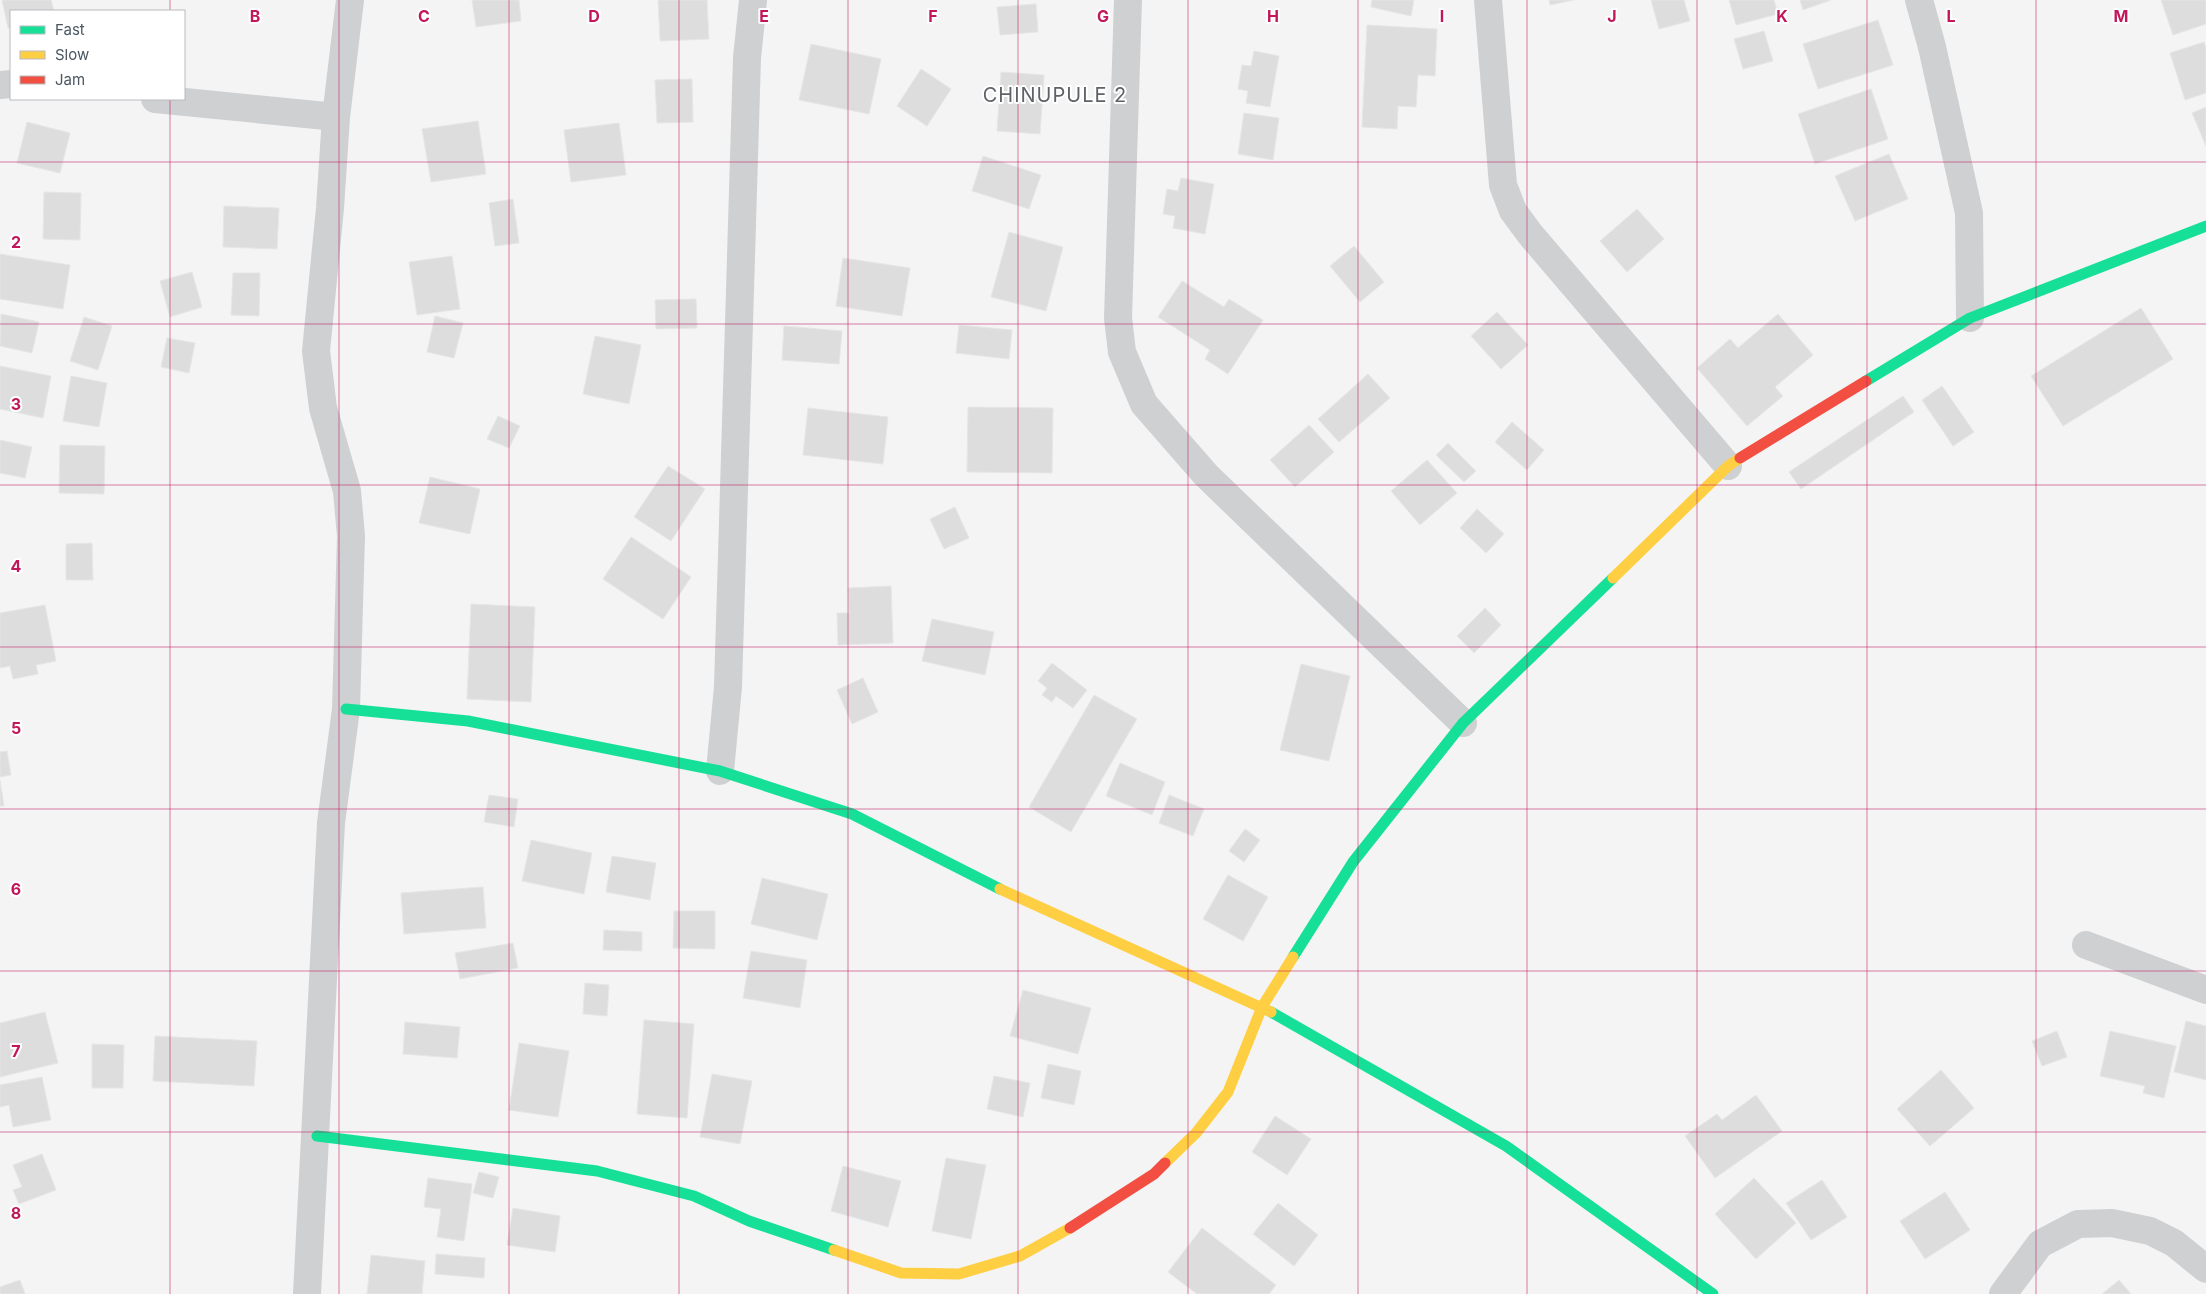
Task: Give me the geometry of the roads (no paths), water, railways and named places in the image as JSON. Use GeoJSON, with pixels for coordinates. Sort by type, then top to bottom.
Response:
{"type":"FeatureCollection","features":[{"type":"Feature","properties":{"kind":"street"},"geometry":{"type":"LineString","coordinates":[[307,1294],[331,823],[346,710],[350,527],[347,491],[323,408],[316,351],[330,208],[336,117],[350,0]]}},
{"type":"Feature","properties":{"kind":"street"},"geometry":{"type":"LineString","coordinates":[[720,771],[728,687],[747,58],[753,0]]}},
{"type":"Feature","properties":{"kind":"street"},"geometry":{"type":"LineString","coordinates":[[1128,0],[1118,318],[1122,352],[1144,404],[1206,475],[1463,723]]}},
{"type":"Feature","properties":{"kind":"street"},"geometry":{"type":"LineString","coordinates":[[1488,0],[1503,185],[1513,211],[1530,234],[1728,466]]}},
{"type":"Feature","properties":{"kind":"street"},"geometry":{"type":"LineString","coordinates":[[1919,0],[1935,56],[1969,213],[1970,318]]}},
{"type":"Feature","properties":{"kind":"street"},"geometry":{"type":"LineString","coordinates":[[165,100],[336,117]]}},
{"type":"Feature","properties":{"kind":"street"},"geometry":{"type":"LineString","coordinates":[[316,1136],[597,1172],[694,1196],[749,1221],[902,1273],[959,1274],[1020,1256],[1079,1223],[1154,1174],[1196,1133],[1228,1092],[1262,1008],[1353,862],[1463,723],[1728,466],[1970,318],[2206,226]]}},
{"type":"Feature","properties":{"kind":"street"},"geometry":{"type":"LineString","coordinates":[[346,710],[468,721],[720,771],[852,814],[987,883],[1262,1008],[1506,1146],[1714,1294]]}},
{"type":"Feature","properties":{"kind":"street"},"geometry":{"type":"LineString","coordinates":[[2086,945],[2206,990]]}},
{"type":"Feature","properties":{"kind":"street"},"geometry":{"type":"LineString","coordinates":[[2003,1294],[2040,1244],[2078,1224],[2112,1223],[2150,1231],[2174,1243],[2206,1269]]}},
{"type":"Feature","properties":{"kind":"district","name":"CHINUPULE 2"},"geometry":{"type":"Point","coordinates":[1055,95]}}]}
